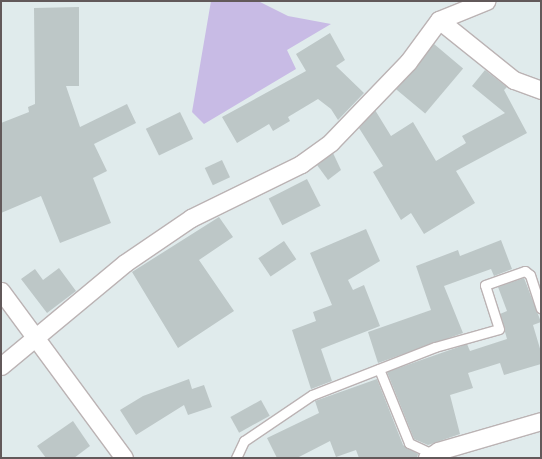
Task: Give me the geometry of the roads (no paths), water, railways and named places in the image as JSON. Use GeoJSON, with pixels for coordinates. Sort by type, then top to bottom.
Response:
{"type":"FeatureCollection","features":[{"type":"Feature","properties":{"kind":"street"},"geometry":{"type":"LineString","coordinates":[[1,366],[35,336],[125,263],[190,218],[301,164],[331,142],[408,62],[438,20],[486,1]]}},
{"type":"Feature","properties":{"kind":"street"},"geometry":{"type":"LineString","coordinates":[[438,20],[514,80],[541,90]]}},
{"type":"Feature","properties":{"kind":"street"},"geometry":{"type":"LineString","coordinates":[[1,291],[124,458]]}},
{"type":"Feature","properties":{"kind":"street"},"geometry":{"type":"LineString","coordinates":[[430,456],[541,421]]}},
{"type":"Feature","properties":{"kind":"lane"},"geometry":{"type":"LineString","coordinates":[[236,458],[244,441],[312,395],[435,347],[499,329],[486,285],[525,271],[530,275],[541,308]]}},
{"type":"Feature","properties":{"kind":"lane"},"geometry":{"type":"LineString","coordinates":[[379,369],[409,443],[430,456]]}}]}
